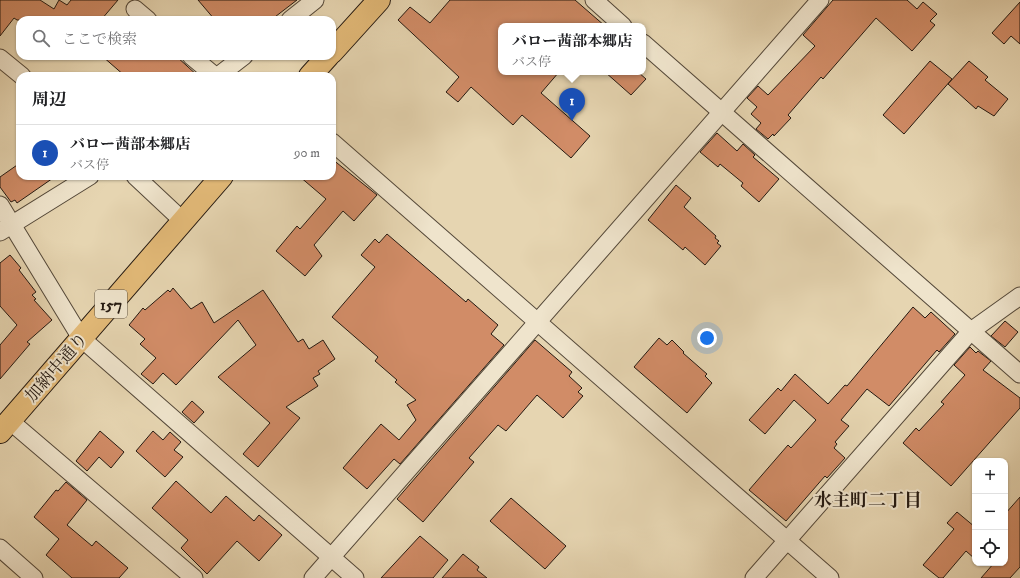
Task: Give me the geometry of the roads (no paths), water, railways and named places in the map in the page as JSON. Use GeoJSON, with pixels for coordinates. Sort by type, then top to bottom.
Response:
{"type":"FeatureCollection","features":[{"type":"Feature","properties":{"kind":"highway"},"geometry":{"type":"LineString","coordinates":[[336,48],[379,0]]}},
{"type":"Feature","properties":{"kind":"highway"},"geometry":{"type":"LineString","coordinates":[[314,72],[324,60]]}},
{"type":"Feature","properties":{"kind":"highway","name":"加納中通り"},"geometry":{"type":"LineString","coordinates":[[5,427],[219,180]]}},
{"type":"Feature","properties":{"kind":"street"},"geometry":{"type":"LineString","coordinates":[[295,16],[315,0]]}},
{"type":"Feature","properties":{"kind":"street"},"geometry":{"type":"LineString","coordinates":[[594,0],[620,23]]}},
{"type":"Feature","properties":{"kind":"street"},"geometry":{"type":"LineString","coordinates":[[313,578],[820,0]]}},
{"type":"Feature","properties":{"kind":"street"},"geometry":{"type":"LineString","coordinates":[[135,9],[143,16]]}},
{"type":"Feature","properties":{"kind":"street"},"geometry":{"type":"LineString","coordinates":[[646,46],[1020,374]]}},
{"type":"Feature","properties":{"kind":"street"},"geometry":{"type":"LineString","coordinates":[[0,58],[17,72]]}},
{"type":"Feature","properties":{"kind":"street"},"geometry":{"type":"LineString","coordinates":[[196,60],[210,72]]}},
{"type":"Feature","properties":{"kind":"street"},"geometry":{"type":"LineString","coordinates":[[223,72],[239,60]]}},
{"type":"Feature","properties":{"kind":"street"},"geometry":{"type":"LineString","coordinates":[[336,146],[830,578]]}},
{"type":"Feature","properties":{"kind":"street"},"geometry":{"type":"LineString","coordinates":[[7,228],[84,180]]}},
{"type":"Feature","properties":{"kind":"street"},"geometry":{"type":"LineString","coordinates":[[140,180],[183,221]]}},
{"type":"Feature","properties":{"kind":"street"},"geometry":{"type":"LineString","coordinates":[[0,205],[7,228],[81,338],[355,578]]}},
{"type":"Feature","properties":{"kind":"street"},"geometry":{"type":"LineString","coordinates":[[754,578],[971,331],[1020,296]]}},
{"type":"Feature","properties":{"kind":"street"},"geometry":{"type":"LineString","coordinates":[[5,427],[194,578]]}},
{"type":"Feature","properties":{"kind":"street"},"geometry":{"type":"LineString","coordinates":[[0,548],[34,578]]}},
{"type":"Feature","properties":{"kind":"place","name":"バロー茜部本郷店"},"geometry":{"type":"Point","coordinates":[572,121]}},
{"type":"Feature","properties":{"kind":"district","name":"水主町二丁目"},"geometry":{"type":"Point","coordinates":[868,500]}}]}
